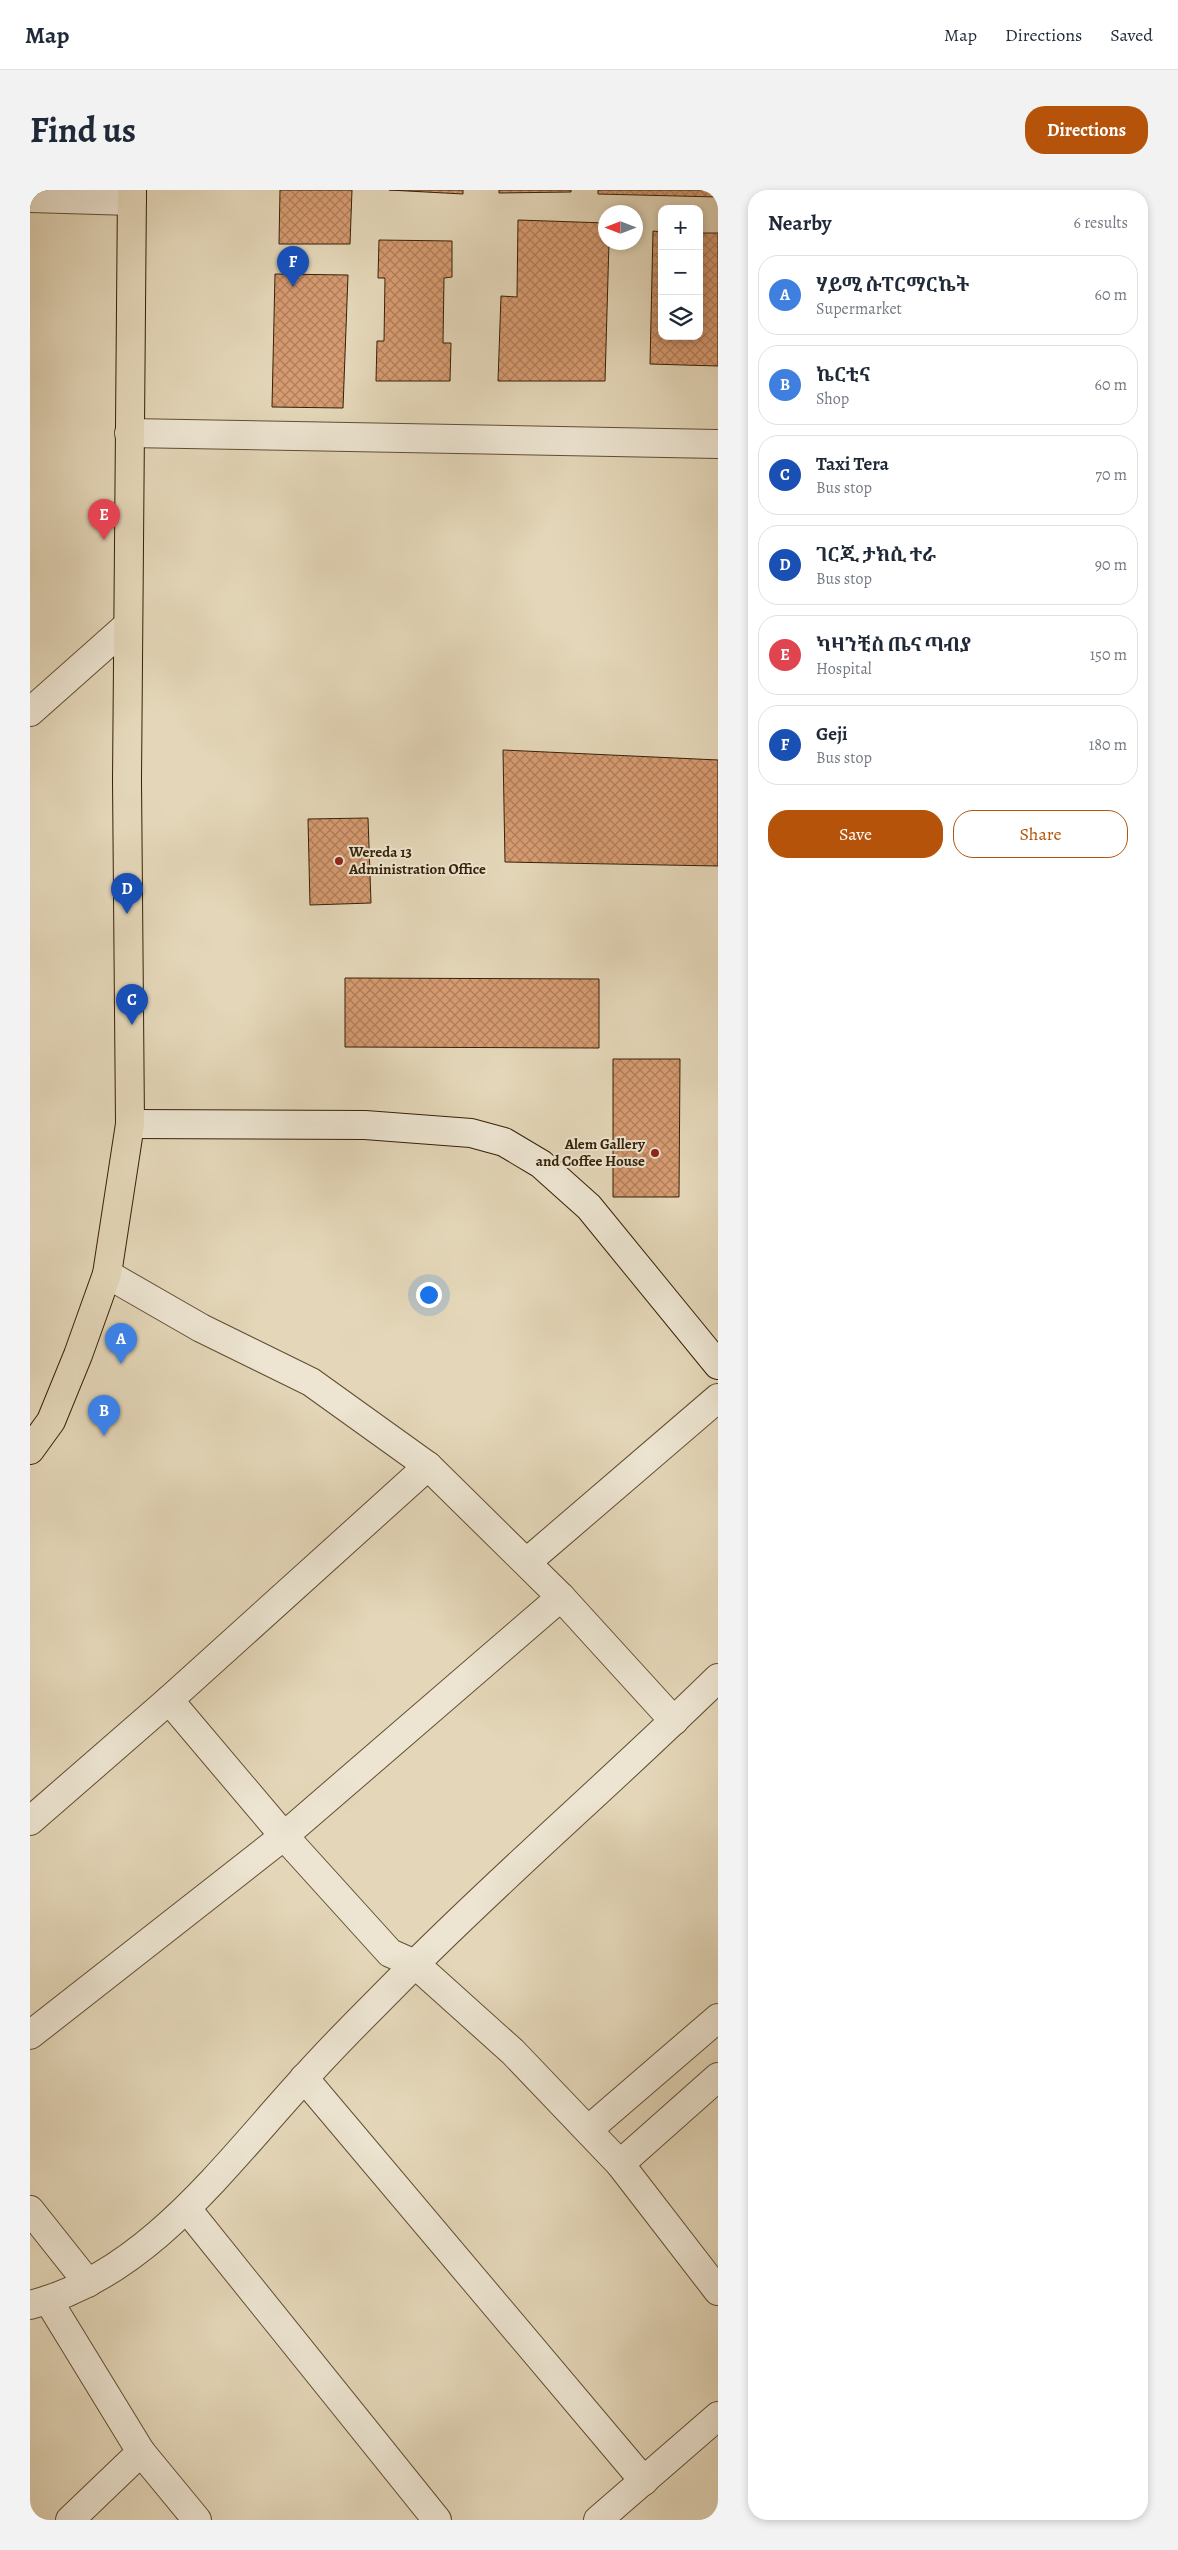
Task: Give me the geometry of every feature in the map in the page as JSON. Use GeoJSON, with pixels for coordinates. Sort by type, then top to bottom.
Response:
{"type":"FeatureCollection","features":[{"type":"Feature","properties":{"kind":"main road"},"geometry":{"type":"LineString","coordinates":[[30,1450],[51,1421],[78,1355],[107,1274],[130,1124],[127,790],[132,195]]}},
{"type":"Feature","properties":{"kind":"street"},"geometry":{"type":"LineString","coordinates":[[30,198],[132,195]]}},
{"type":"Feature","properties":{"kind":"street"},"geometry":{"type":"LineString","coordinates":[[129,434],[718,444]]}},
{"type":"Feature","properties":{"kind":"street"},"geometry":{"type":"LineString","coordinates":[[30,712],[128,625]]}},
{"type":"Feature","properties":{"kind":"street"},"geometry":{"type":"LineString","coordinates":[[130,1124],[364,1125],[471,1133],[504,1142],[541,1164],[589,1206],[718,1365]]}},
{"type":"Feature","properties":{"kind":"street"},"geometry":{"type":"LineString","coordinates":[[107,1274],[201,1328],[311,1382],[428,1466],[561,1597],[674,1721]]}},
{"type":"Feature","properties":{"kind":"street"},"geometry":{"type":"LineString","coordinates":[[527,1562],[718,1398]]}},
{"type":"Feature","properties":{"kind":"street"},"geometry":{"type":"LineString","coordinates":[[30,1821],[169,1700],[428,1466]]}},
{"type":"Feature","properties":{"kind":"street"},"geometry":{"type":"LineString","coordinates":[[30,2034],[284,1836],[561,1597]]}},
{"type":"Feature","properties":{"kind":"street"},"geometry":{"type":"LineString","coordinates":[[197,2520],[141,2452],[39,2302],[88,2283],[124,2259],[187,2209],[304,2078],[415,1964],[718,1678]]}},
{"type":"Feature","properties":{"kind":"street"},"geometry":{"type":"LineString","coordinates":[[169,1700],[284,1836],[390,1953],[415,1964],[513,2052],[620,2164],[718,2291]]}},
{"type":"Feature","properties":{"kind":"street"},"geometry":{"type":"LineString","coordinates":[[588,2130],[718,2018]]}},
{"type":"Feature","properties":{"kind":"street"},"geometry":{"type":"LineString","coordinates":[[620,2164],[718,2077]]}},
{"type":"Feature","properties":{"kind":"street"},"geometry":{"type":"LineString","coordinates":[[304,2078],[644,2481]]}},
{"type":"Feature","properties":{"kind":"street"},"geometry":{"type":"LineString","coordinates":[[187,2209],[437,2520]]}},
{"type":"Feature","properties":{"kind":"street"},"geometry":{"type":"LineString","coordinates":[[30,2210],[88,2283]]}},
{"type":"Feature","properties":{"kind":"street"},"geometry":{"type":"LineString","coordinates":[[598,2520],[718,2416]]}},
{"type":"Feature","properties":{"kind":"street"},"geometry":{"type":"LineString","coordinates":[[70,2520],[141,2452]]}},
{"type":"Feature","properties":{"kind":"building"},"geometry":{"type":"Polygon","coordinates":[[[280,190],[352,190],[350,244],[279,244],[280,190]]]}},
{"type":"Feature","properties":{"kind":"building"},"geometry":{"type":"Polygon","coordinates":[[[389,190],[463,190],[463,194],[389,190]]]}},
{"type":"Feature","properties":{"kind":"building"},"geometry":{"type":"Polygon","coordinates":[[[499,190],[571,190],[571,192],[499,193],[499,190]]]}},
{"type":"Feature","properties":{"kind":"building"},"geometry":{"type":"Polygon","coordinates":[[[598,190],[718,190],[718,197],[598,194],[598,190]]]}},
{"type":"Feature","properties":{"kind":"building"},"geometry":{"type":"Polygon","coordinates":[[[518,220],[598,223],[598,250],[609,250],[605,381],[498,381],[501,296],[517,297],[518,220]]]}},
{"type":"Feature","properties":{"kind":"building"},"geometry":{"type":"Polygon","coordinates":[[[653,231],[658,232],[658,340],[703,340],[703,233],[718,233],[718,366],[650,364],[653,231]]]}},
{"type":"Feature","properties":{"kind":"building"},"geometry":{"type":"Polygon","coordinates":[[[379,240],[452,241],[452,277],[444,278],[443,343],[451,343],[450,381],[376,381],[377,341],[384,341],[385,278],[378,278],[379,240]]]}},
{"type":"Feature","properties":{"kind":"building"},"geometry":{"type":"Polygon","coordinates":[[[275,274],[348,275],[343,408],[272,407],[275,274]]]}},
{"type":"Feature","properties":{"kind":"building"},"geometry":{"type":"Polygon","coordinates":[[[503,750],[718,760],[718,866],[505,862],[503,750]]]}},
{"type":"Feature","properties":{"kind":"building","name":"Wereda 13 Administration Office"},"geometry":{"type":"Polygon","coordinates":[[[368,818],[371,903],[310,905],[308,819],[368,818]]]}},
{"type":"Feature","properties":{"kind":"building"},"geometry":{"type":"Polygon","coordinates":[[[345,978],[599,979],[599,1048],[345,1047],[345,978]]]}},
{"type":"Feature","properties":{"kind":"building"},"geometry":{"type":"Polygon","coordinates":[[[613,1059],[680,1059],[679,1197],[613,1197],[613,1059]]]}},
{"type":"Feature","properties":{"kind":"place","name":"Geji"},"geometry":{"type":"Point","coordinates":[293,287]}},
{"type":"Feature","properties":{"kind":"place","name":"ካዛንቺስ ጤና ጣብያ"},"geometry":{"type":"Point","coordinates":[104,540]}},
{"type":"Feature","properties":{"kind":"place","name":"Wereda 13 Administration Office"},"geometry":{"type":"Point","coordinates":[339,861]}},
{"type":"Feature","properties":{"kind":"place","name":"ገርጂ ታክሲ ተራ"},"geometry":{"type":"Point","coordinates":[127,914]}},
{"type":"Feature","properties":{"kind":"place","name":"Taxi Tera"},"geometry":{"type":"Point","coordinates":[132,1025]}},
{"type":"Feature","properties":{"kind":"place","name":"Alem Gallery and Coffee House"},"geometry":{"type":"Point","coordinates":[655,1153]}},
{"type":"Feature","properties":{"kind":"place","name":"ሃይሚ ሱፐርማርኬት"},"geometry":{"type":"Point","coordinates":[121,1364]}},
{"type":"Feature","properties":{"kind":"place","name":"ኬርቲና"},"geometry":{"type":"Point","coordinates":[104,1436]}}]}
